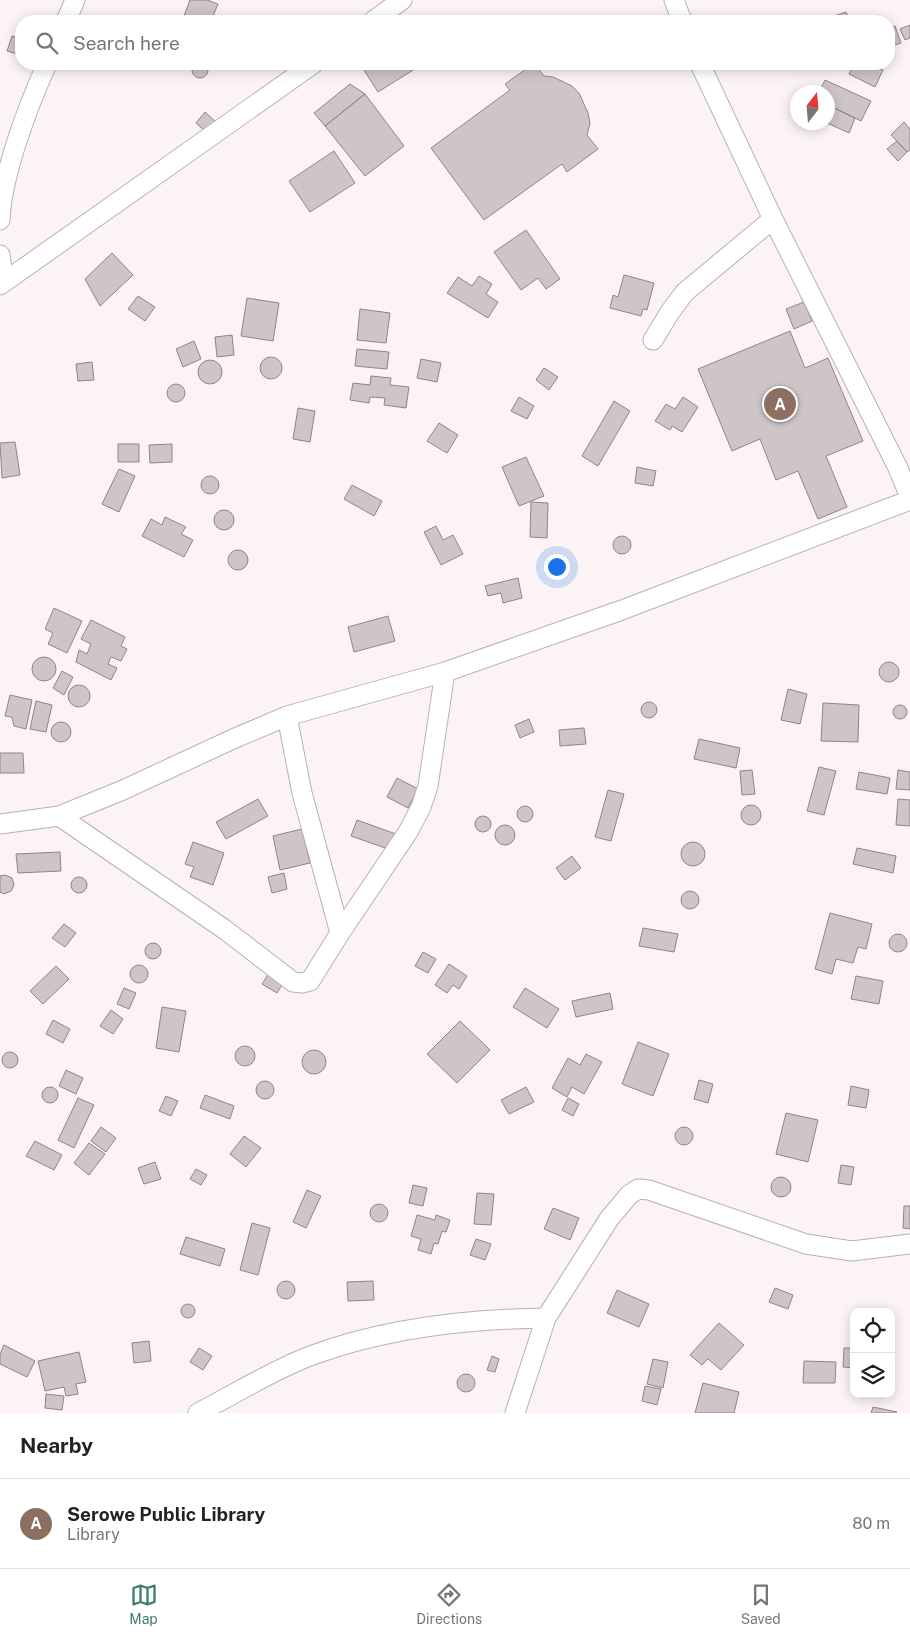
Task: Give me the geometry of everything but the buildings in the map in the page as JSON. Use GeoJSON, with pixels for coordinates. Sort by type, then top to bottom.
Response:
{"type":"FeatureCollection","features":[{"type":"Feature","properties":{"kind":"street"},"geometry":{"type":"LineString","coordinates":[[69,15],[75,0]]}},
{"type":"Feature","properties":{"kind":"street"},"geometry":{"type":"LineString","coordinates":[[381,15],[402,0]]}},
{"type":"Feature","properties":{"kind":"street"},"geometry":{"type":"LineString","coordinates":[[674,0],[680,15]]}},
{"type":"Feature","properties":{"kind":"street"},"geometry":{"type":"LineString","coordinates":[[0,220],[9,171],[25,120],[45,70]]}},
{"type":"Feature","properties":{"kind":"street"},"geometry":{"type":"LineString","coordinates":[[2,284],[305,70]]}},
{"type":"Feature","properties":{"kind":"street"},"geometry":{"type":"LineString","coordinates":[[0,824],[59,816],[123,790],[232,739],[287,716],[445,672],[622,610],[910,499],[904,464],[773,218],[703,70]]}},
{"type":"Feature","properties":{"kind":"street"},"geometry":{"type":"LineString","coordinates":[[653,340],[685,292],[773,218]]}},
{"type":"Feature","properties":{"kind":"street"},"geometry":{"type":"LineString","coordinates":[[0,255],[2,284]]}},
{"type":"Feature","properties":{"kind":"street"},"geometry":{"type":"LineString","coordinates":[[59,816],[224,929],[294,982],[310,981],[340,932],[408,832],[421,808],[428,786],[445,672]]}},
{"type":"Feature","properties":{"kind":"street"},"geometry":{"type":"LineString","coordinates":[[287,716],[302,793],[340,932]]}},
{"type":"Feature","properties":{"kind":"street"},"geometry":{"type":"LineString","coordinates":[[515,1413],[546,1318],[609,1219],[629,1195],[638,1189],[648,1190],[806,1244],[852,1251],[910,1244]]}},
{"type":"Feature","properties":{"kind":"street"},"geometry":{"type":"LineString","coordinates":[[198,1413],[309,1357],[362,1339],[443,1324],[498,1319],[546,1318]]}},
{"type":"Feature","properties":{"kind":"place","name":"Serowe Public Library"},"geometry":{"type":"Point","coordinates":[780,404]}}]}
